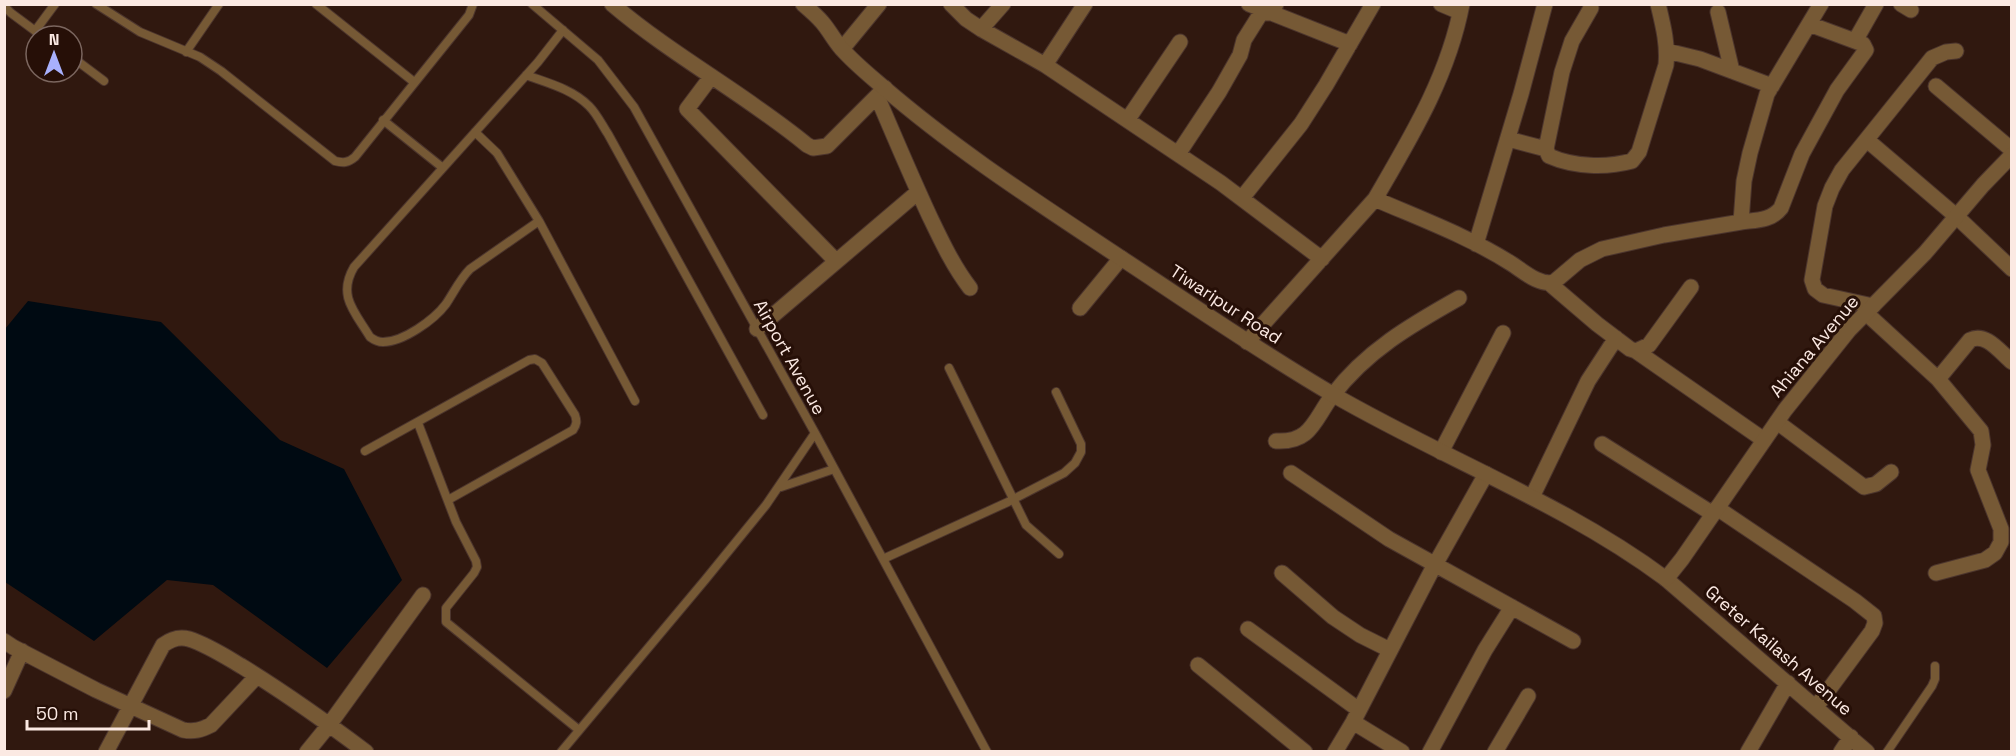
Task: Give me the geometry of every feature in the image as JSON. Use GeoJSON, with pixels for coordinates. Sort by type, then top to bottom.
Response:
{"type":"FeatureCollection","features":[{"type":"Feature","properties":{"kind":"street"},"geometry":{"type":"LineString","coordinates":[[612,4],[813,148],[827,146],[881,92],[918,192],[940,238],[970,288]]}},
{"type":"Feature","properties":{"kind":"street","name":"Tiwaripur Road"},"geometry":{"type":"LineString","coordinates":[[803,4],[823,23],[842,49],[881,92],[1025,195],[1247,342],[1333,394],[1610,540],[1666,579]]}},
{"type":"Feature","properties":{"kind":"street"},"geometry":{"type":"LineString","coordinates":[[842,49],[879,4]]}},
{"type":"Feature","properties":{"kind":"street"},"geometry":{"type":"LineString","coordinates":[[951,4],[966,19],[981,29],[1045,65],[1128,119],[1242,198],[1322,259]]}},
{"type":"Feature","properties":{"kind":"street"},"geometry":{"type":"LineString","coordinates":[[981,29],[1003,4]]}},
{"type":"Feature","properties":{"kind":"street"},"geometry":{"type":"LineString","coordinates":[[1045,65],[1085,4]]}},
{"type":"Feature","properties":{"kind":"street"},"geometry":{"type":"LineString","coordinates":[[1249,4],[1273,9],[1350,44]]}},
{"type":"Feature","properties":{"kind":"street"},"geometry":{"type":"LineString","coordinates":[[1242,198],[1301,124],[1374,4]]}},
{"type":"Feature","properties":{"kind":"street"},"geometry":{"type":"LineString","coordinates":[[1247,342],[1375,199],[1423,116],[1442,72],[1461,8],[1441,4]]}},
{"type":"Feature","properties":{"kind":"street"},"geometry":{"type":"LineString","coordinates":[[1476,244],[1545,4]]}},
{"type":"Feature","properties":{"kind":"street"},"geometry":{"type":"LineString","coordinates":[[1591,8],[1572,41],[1562,72],[1546,149],[1549,156],[1584,165],[1619,164],[1632,161],[1639,152],[1661,85],[1667,51],[1658,4]]}},
{"type":"Feature","properties":{"kind":"street"},"geometry":{"type":"LineString","coordinates":[[1741,222],[1744,181],[1756,125],[1767,94],[1821,4]]}},
{"type":"Feature","properties":{"kind":"street"},"geometry":{"type":"LineString","coordinates":[[1855,40],[1876,4]]}},
{"type":"Feature","properties":{"kind":"street"},"geometry":{"type":"LineString","coordinates":[[1178,154],[1242,52],[1244,40],[1261,13],[1273,9]]}},
{"type":"Feature","properties":{"kind":"street"},"geometry":{"type":"LineString","coordinates":[[1718,12],[1732,71]]}},
{"type":"Feature","properties":{"kind":"street"},"geometry":{"type":"LineString","coordinates":[[1375,199],[1493,252],[1543,283],[1554,282],[1588,254],[1602,249],[1664,235],[1767,219],[1776,214],[1781,207],[1802,154],[1837,90],[1866,51],[1863,44],[1855,40],[1809,24]]}},
{"type":"Feature","properties":{"kind":"street"},"geometry":{"type":"LineString","coordinates":[[1128,119],[1179,42]]}},
{"type":"Feature","properties":{"kind":"street"},"geometry":{"type":"LineString","coordinates":[[1667,51],[1700,59],[1772,86]]}},
{"type":"Feature","properties":{"kind":"street"},"geometry":{"type":"LineString","coordinates":[[1936,573],[1985,560],[1995,553],[2002,536],[1998,520],[1977,470],[1983,445],[1981,431],[1938,379],[1870,309],[1823,295],[1815,289],[1812,280],[1825,206],[1842,170],[1932,58],[1946,52],[1956,51]]}},
{"type":"Feature","properties":{"kind":"street"},"geometry":{"type":"LineString","coordinates":[[711,77],[687,109],[835,261]]}},
{"type":"Feature","properties":{"kind":"street"},"geometry":{"type":"LineString","coordinates":[[1936,86],[2012,153]]}},
{"type":"Feature","properties":{"kind":"street"},"geometry":{"type":"LineString","coordinates":[[1508,139],[1546,149]]}},
{"type":"Feature","properties":{"kind":"street"},"geometry":{"type":"LineString","coordinates":[[1867,140],[1956,216],[2012,269]]}},
{"type":"Feature","properties":{"kind":"street","name":"Ahiana Avenue"},"geometry":{"type":"LineString","coordinates":[[1666,579],[1682,560],[1777,422],[1849,330],[1925,253],[2012,153]]}},
{"type":"Feature","properties":{"kind":"street"},"geometry":{"type":"LineString","coordinates":[[757,329],[918,192]]}},
{"type":"Feature","properties":{"kind":"street"},"geometry":{"type":"LineString","coordinates":[[1080,308],[1121,258]]}},
{"type":"Feature","properties":{"kind":"street"},"geometry":{"type":"LineString","coordinates":[[1549,283],[1616,338],[1764,440]]}},
{"type":"Feature","properties":{"kind":"street"},"geometry":{"type":"LineString","coordinates":[[1636,351],[1649,345],[1691,287]]}},
{"type":"Feature","properties":{"kind":"street"},"geometry":{"type":"LineString","coordinates":[[1276,441],[1290,442],[1306,434],[1333,394],[1386,342],[1409,326],[1459,298]]}},
{"type":"Feature","properties":{"kind":"street"},"geometry":{"type":"LineString","coordinates":[[1441,452],[1503,333]]}},
{"type":"Feature","properties":{"kind":"street"},"geometry":{"type":"LineString","coordinates":[[1938,379],[1970,340],[1976,337],[1984,338],[2012,362]]}},
{"type":"Feature","properties":{"kind":"street"},"geometry":{"type":"LineString","coordinates":[[1532,497],[1588,381],[1616,338]]}},
{"type":"Feature","properties":{"kind":"street"},"geometry":{"type":"LineString","coordinates":[[1777,422],[1864,487],[1876,484],[1891,472]]}},
{"type":"Feature","properties":{"kind":"street"},"geometry":{"type":"LineString","coordinates":[[1602,444],[1715,511],[1855,601],[1874,616],[1875,624],[1872,631],[1816,707]]}},
{"type":"Feature","properties":{"kind":"street"},"geometry":{"type":"LineString","coordinates":[[1291,473],[1389,539],[1573,641]]}},
{"type":"Feature","properties":{"kind":"street"},"geometry":{"type":"LineString","coordinates":[[1335,752],[1435,564],[1486,474]]}},
{"type":"Feature","properties":{"kind":"street"},"geometry":{"type":"LineString","coordinates":[[1282,573],[1333,617],[1390,650]]}},
{"type":"Feature","properties":{"kind":"street","name":"Greter Kailash Avenue"},"geometry":{"type":"LineString","coordinates":[[1666,579],[1867,752]]}},
{"type":"Feature","properties":{"kind":"street"},"geometry":{"type":"LineString","coordinates":[[307,752],[423,595]]}},
{"type":"Feature","properties":{"kind":"street"},"geometry":{"type":"LineString","coordinates":[[1430,752],[1485,650],[1512,607]]}},
{"type":"Feature","properties":{"kind":"street"},"geometry":{"type":"LineString","coordinates":[[1248,629],[1402,752]]}},
{"type":"Feature","properties":{"kind":"street"},"geometry":{"type":"LineString","coordinates":[[106,752],[163,645],[170,639],[189,639],[217,652],[257,676],[366,752]]}},
{"type":"Feature","properties":{"kind":"street"},"geometry":{"type":"LineString","coordinates":[[4,641],[130,706],[183,730],[193,732],[211,725],[257,676]]}},
{"type":"Feature","properties":{"kind":"street"},"geometry":{"type":"LineString","coordinates":[[4,691],[22,651]]}},
{"type":"Feature","properties":{"kind":"street"},"geometry":{"type":"LineString","coordinates":[[1198,665],[1305,752]]}},
{"type":"Feature","properties":{"kind":"street"},"geometry":{"type":"LineString","coordinates":[[1748,752],[1788,683]]}},
{"type":"Feature","properties":{"kind":"street"},"geometry":{"type":"LineString","coordinates":[[1495,752],[1528,696]]}},
{"type":"Feature","properties":{"kind":"street"},"geometry":{"type":"LineString","coordinates":[[1841,752],[1851,738]]}},
{"type":"Feature","properties":{"kind":"lane"},"geometry":{"type":"LineString","coordinates":[[44,24],[55,4]]}},
{"type":"Feature","properties":{"kind":"lane"},"geometry":{"type":"LineString","coordinates":[[96,4],[140,32],[200,57],[335,161],[343,163],[350,161],[469,15],[473,4]]}},
{"type":"Feature","properties":{"kind":"lane"},"geometry":{"type":"LineString","coordinates":[[186,52],[219,4]]}},
{"type":"Feature","properties":{"kind":"lane"},"geometry":{"type":"LineString","coordinates":[[316,4],[414,82]]}},
{"type":"Feature","properties":{"kind":"lane","name":"Airport Avenue"},"geometry":{"type":"LineString","coordinates":[[532,4],[598,60],[634,107],[815,433],[987,752]]}},
{"type":"Feature","properties":{"kind":"lane"},"geometry":{"type":"LineString","coordinates":[[4,6],[26,24]]}},
{"type":"Feature","properties":{"kind":"lane"},"geometry":{"type":"LineString","coordinates":[[539,221],[470,268],[460,279],[446,304],[425,325],[395,340],[384,342],[370,337],[346,296],[346,284],[354,267],[526,75],[563,30]]}},
{"type":"Feature","properties":{"kind":"lane"},"geometry":{"type":"LineString","coordinates":[[84,66],[104,81]]}},
{"type":"Feature","properties":{"kind":"lane"},"geometry":{"type":"LineString","coordinates":[[526,75],[563,88],[591,108],[608,134],[763,415]]}},
{"type":"Feature","properties":{"kind":"lane"},"geometry":{"type":"LineString","coordinates":[[383,120],[443,168]]}},
{"type":"Feature","properties":{"kind":"lane"},"geometry":{"type":"LineString","coordinates":[[475,132],[498,153],[539,221],[635,401]]}},
{"type":"Feature","properties":{"kind":"lane"},"geometry":{"type":"LineString","coordinates":[[365,451],[529,360],[535,359],[542,363],[575,415],[577,421],[573,430],[448,500]]}},
{"type":"Feature","properties":{"kind":"lane"},"geometry":{"type":"LineString","coordinates":[[949,368],[1026,525],[1059,554]]}},
{"type":"Feature","properties":{"kind":"lane"},"geometry":{"type":"LineString","coordinates":[[883,559],[1012,500],[1064,473],[1075,463],[1081,452],[1082,444],[1056,392]]}},
{"type":"Feature","properties":{"kind":"lane"},"geometry":{"type":"LineString","coordinates":[[418,423],[456,522],[474,555],[477,567],[446,608],[446,622],[579,730]]}},
{"type":"Feature","properties":{"kind":"lane"},"geometry":{"type":"LineString","coordinates":[[561,752],[705,580],[779,487],[815,433]]}},
{"type":"Feature","properties":{"kind":"lane"},"geometry":{"type":"LineString","coordinates":[[779,487],[834,469]]}},
{"type":"Feature","properties":{"kind":"lane"},"geometry":{"type":"LineString","coordinates":[[1887,752],[1932,686],[1935,679],[1935,666]]}},
{"type":"Feature","properties":{"kind":"shaded area"},"geometry":{"type":"Polygon","coordinates":[[[28,301],[161,322],[280,440],[344,469],[402,580],[327,668],[213,585],[167,580],[94,641],[5,582],[5,329],[28,301]]]}}]}
